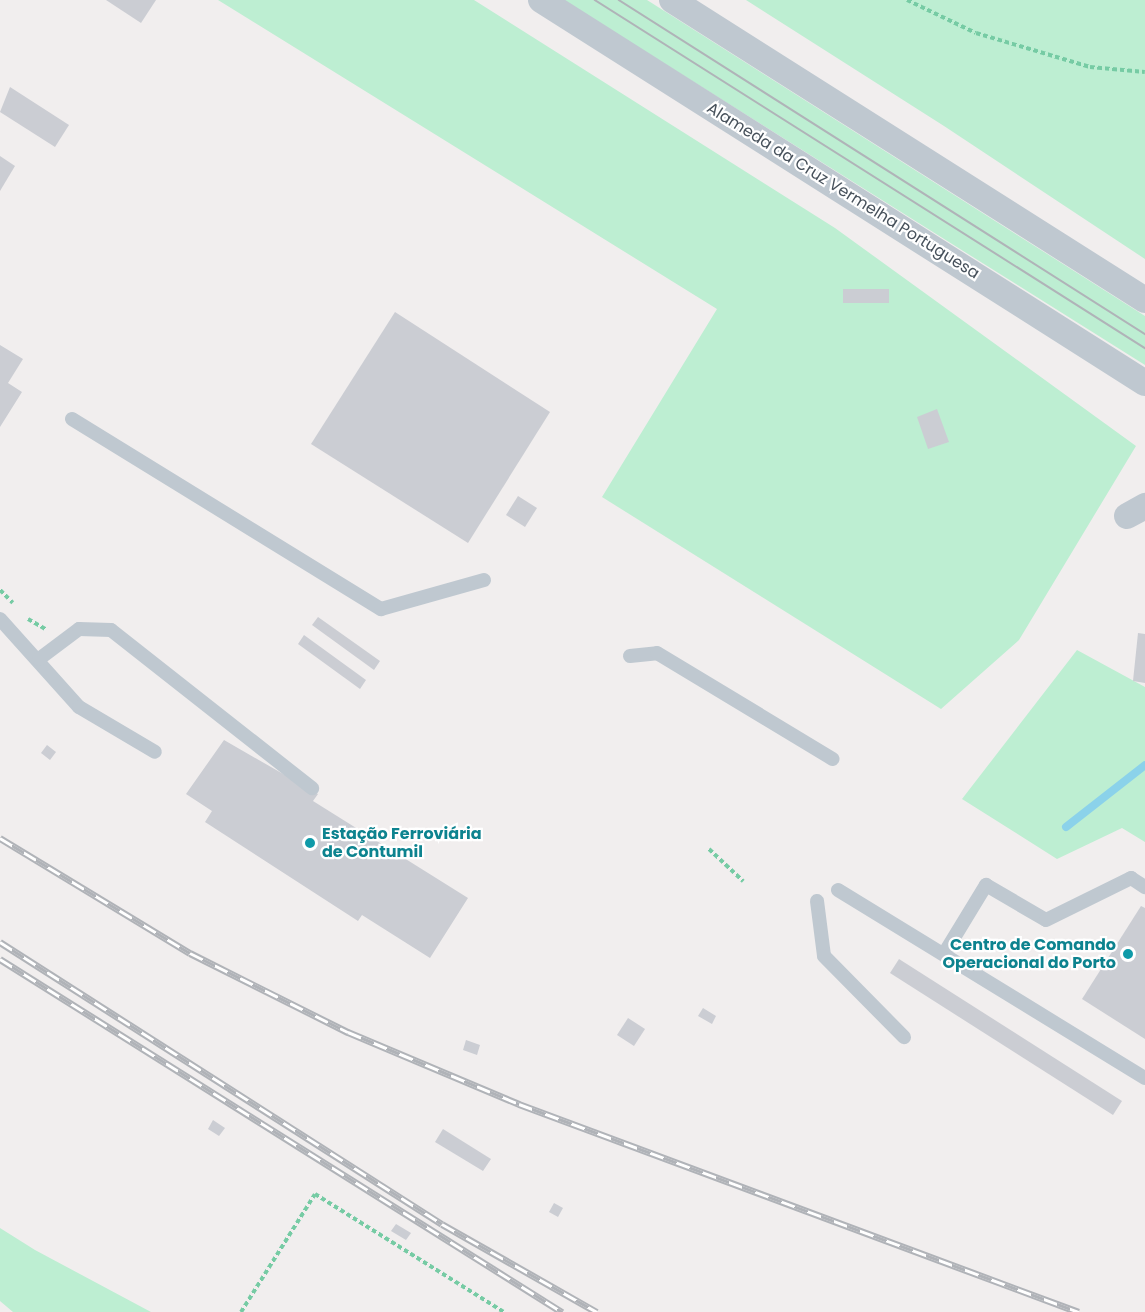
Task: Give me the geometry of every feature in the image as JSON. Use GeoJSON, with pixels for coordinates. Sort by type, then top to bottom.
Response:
{"type":"FeatureCollection","features":[{"type":"Feature","properties":{"kind":"street","name":"Alameda da Cruz Vermelha Portuguesa"},"geometry":{"type":"LineString","coordinates":[[541,0],[1145,383]]}},
{"type":"Feature","properties":{"kind":"street"},"geometry":{"type":"LineString","coordinates":[[672,0],[1145,300]]}},
{"type":"Feature","properties":{"kind":"lane"},"geometry":{"type":"LineString","coordinates":[[72,419],[381,609],[484,580]]}},
{"type":"Feature","properties":{"kind":"lane"},"geometry":{"type":"LineString","coordinates":[[0,619],[39,659],[79,707],[155,752]]}},
{"type":"Feature","properties":{"kind":"lane"},"geometry":{"type":"LineString","coordinates":[[39,659],[79,629],[111,630],[312,788]]}},
{"type":"Feature","properties":{"kind":"lane"},"geometry":{"type":"LineString","coordinates":[[630,656],[657,653],[833,759]]}},
{"type":"Feature","properties":{"kind":"lane"},"geometry":{"type":"LineString","coordinates":[[944,954],[986,885],[1046,920],[1131,878],[1145,887]]}},
{"type":"Feature","properties":{"kind":"lane"},"geometry":{"type":"LineString","coordinates":[[838,890],[1145,1078]]}},
{"type":"Feature","properties":{"kind":"lane"},"geometry":{"type":"LineString","coordinates":[[817,901],[824,956],[904,1037]]}},
{"type":"Feature","properties":{"kind":"path"},"geometry":{"type":"LineString","coordinates":[[907,0],[976,33],[1090,67],[1145,72]]}},
{"type":"Feature","properties":{"kind":"path"},"geometry":{"type":"LineString","coordinates":[[0,590],[29,621],[43,626],[57,646]]}},
{"type":"Feature","properties":{"kind":"path"},"geometry":{"type":"LineString","coordinates":[[709,849],[743,881]]}},
{"type":"Feature","properties":{"kind":"path"},"geometry":{"type":"LineString","coordinates":[[241,1312],[315,1194],[504,1312]]}},
{"type":"Feature","properties":{"kind":"green space"},"geometry":{"type":"Polygon","coordinates":[[[218,0],[474,0],[835,228],[1136,446],[1019,640],[941,709],[602,497],[717,309],[218,0]]]}},
{"type":"Feature","properties":{"kind":"green space"},"geometry":{"type":"Polygon","coordinates":[[[563,0],[647,0],[1145,316],[1145,365],[563,0]]]}},
{"type":"Feature","properties":{"kind":"green space"},"geometry":{"type":"Polygon","coordinates":[[[746,0],[1145,0],[1145,259],[944,126],[746,0]]]}},
{"type":"Feature","properties":{"kind":"green space"},"geometry":{"type":"Polygon","coordinates":[[[1077,650],[1145,687],[1145,842],[1122,828],[1057,859],[962,799],[1077,650]]]}},
{"type":"Feature","properties":{"kind":"green space"},"geometry":{"type":"Polygon","coordinates":[[[0,1228],[35,1250],[151,1312],[13,1312],[0,1301],[0,1228]]]}},
{"type":"Feature","properties":{"kind":"building"},"geometry":{"type":"Polygon","coordinates":[[[106,0],[156,0],[141,23],[106,0]]]}},
{"type":"Feature","properties":{"kind":"building"},"geometry":{"type":"Polygon","coordinates":[[[10,87],[69,125],[55,147],[0,112],[10,87]]]}},
{"type":"Feature","properties":{"kind":"building"},"geometry":{"type":"Polygon","coordinates":[[[0,156],[15,166],[0,191],[0,156]]]}},
{"type":"Feature","properties":{"kind":"building"},"geometry":{"type":"Polygon","coordinates":[[[843,289],[889,289],[889,303],[843,303],[843,289]]]}},
{"type":"Feature","properties":{"kind":"building"},"geometry":{"type":"Polygon","coordinates":[[[395,312],[550,412],[468,543],[311,444],[395,312]]]}},
{"type":"Feature","properties":{"kind":"building"},"geometry":{"type":"Polygon","coordinates":[[[0,345],[23,359],[8,383],[22,392],[0,427],[0,345]]]}},
{"type":"Feature","properties":{"kind":"building"},"geometry":{"type":"Polygon","coordinates":[[[937,409],[949,442],[928,449],[917,417],[937,409]]]}},
{"type":"Feature","properties":{"kind":"building"},"geometry":{"type":"Polygon","coordinates":[[[518,496],[537,508],[525,527],[506,515],[518,496]]]}},
{"type":"Feature","properties":{"kind":"building"},"geometry":{"type":"Polygon","coordinates":[[[318,617],[380,661],[374,670],[312,625],[318,617]]]}},
{"type":"Feature","properties":{"kind":"building"},"geometry":{"type":"Polygon","coordinates":[[[1138,633],[1145,634],[1145,683],[1133,681],[1138,633]]]}},
{"type":"Feature","properties":{"kind":"building"},"geometry":{"type":"Polygon","coordinates":[[[304,635],[366,680],[360,689],[298,644],[304,635]]]}},
{"type":"Feature","properties":{"kind":"building","name":"Estação Ferroviária de Contumil"},"geometry":{"type":"Polygon","coordinates":[[[224,740],[318,794],[313,801],[468,898],[430,958],[362,915],[358,921],[205,822],[212,811],[186,794],[224,740]]]}},
{"type":"Feature","properties":{"kind":"building"},"geometry":{"type":"Polygon","coordinates":[[[47,745],[56,752],[50,760],[41,753],[47,745]]]}},
{"type":"Feature","properties":{"kind":"building","name":"Centro de Comando Operacional do Porto"},"geometry":{"type":"Polygon","coordinates":[[[1141,906],[1145,908],[1145,1039],[1082,999],[1141,906]]]}},
{"type":"Feature","properties":{"kind":"building"},"geometry":{"type":"Polygon","coordinates":[[[899,959],[1122,1101],[1113,1115],[890,973],[899,959]]]}},
{"type":"Feature","properties":{"kind":"building"},"geometry":{"type":"Polygon","coordinates":[[[703,1008],[716,1016],[712,1024],[698,1016],[703,1008]]]}},
{"type":"Feature","properties":{"kind":"building"},"geometry":{"type":"Polygon","coordinates":[[[628,1018],[645,1029],[634,1046],[617,1035],[628,1018]]]}},
{"type":"Feature","properties":{"kind":"building"},"geometry":{"type":"Polygon","coordinates":[[[466,1040],[480,1045],[477,1055],[463,1050],[466,1040]]]}},
{"type":"Feature","properties":{"kind":"building"},"geometry":{"type":"Polygon","coordinates":[[[213,1120],[225,1128],[219,1136],[208,1129],[213,1120]]]}},
{"type":"Feature","properties":{"kind":"building"},"geometry":{"type":"Polygon","coordinates":[[[443,1129],[491,1159],[483,1171],[435,1142],[443,1129]]]}},
{"type":"Feature","properties":{"kind":"building"},"geometry":{"type":"Polygon","coordinates":[[[554,1203],[563,1208],[558,1217],[549,1212],[554,1203]]]}},
{"type":"Feature","properties":{"kind":"building"},"geometry":{"type":"Polygon","coordinates":[[[396,1224],[411,1233],[406,1240],[391,1231],[396,1224]]]}},
{"type":"Feature","properties":{"kind":"waterway"},"geometry":{"type":"LineString","coordinates":[[1066,827],[1145,765]]}},
{"type":"Feature","properties":{"kind":"tram line"},"geometry":{"type":"LineString","coordinates":[[595,0],[1145,348]]}},
{"type":"Feature","properties":{"kind":"tram line"},"geometry":{"type":"LineString","coordinates":[[619,0],[1145,334]]}},
{"type":"Feature","properties":{"kind":"railway"},"geometry":{"type":"LineString","coordinates":[[0,838],[190,953],[348,1032],[519,1104],[1079,1312]]}},
{"type":"Feature","properties":{"kind":"railway"},"geometry":{"type":"LineString","coordinates":[[0,942],[442,1224],[597,1312]]}},
{"type":"Feature","properties":{"kind":"railway"},"geometry":{"type":"LineString","coordinates":[[0,959],[562,1312]]}},
{"type":"Feature","properties":{"kind":"place","name":"Estação Ferroviária de Contumil"},"geometry":{"type":"Point","coordinates":[310,843]}},
{"type":"Feature","properties":{"kind":"place","name":"Centro de Comando Operacional do Porto"},"geometry":{"type":"Point","coordinates":[1128,954]}}]}
